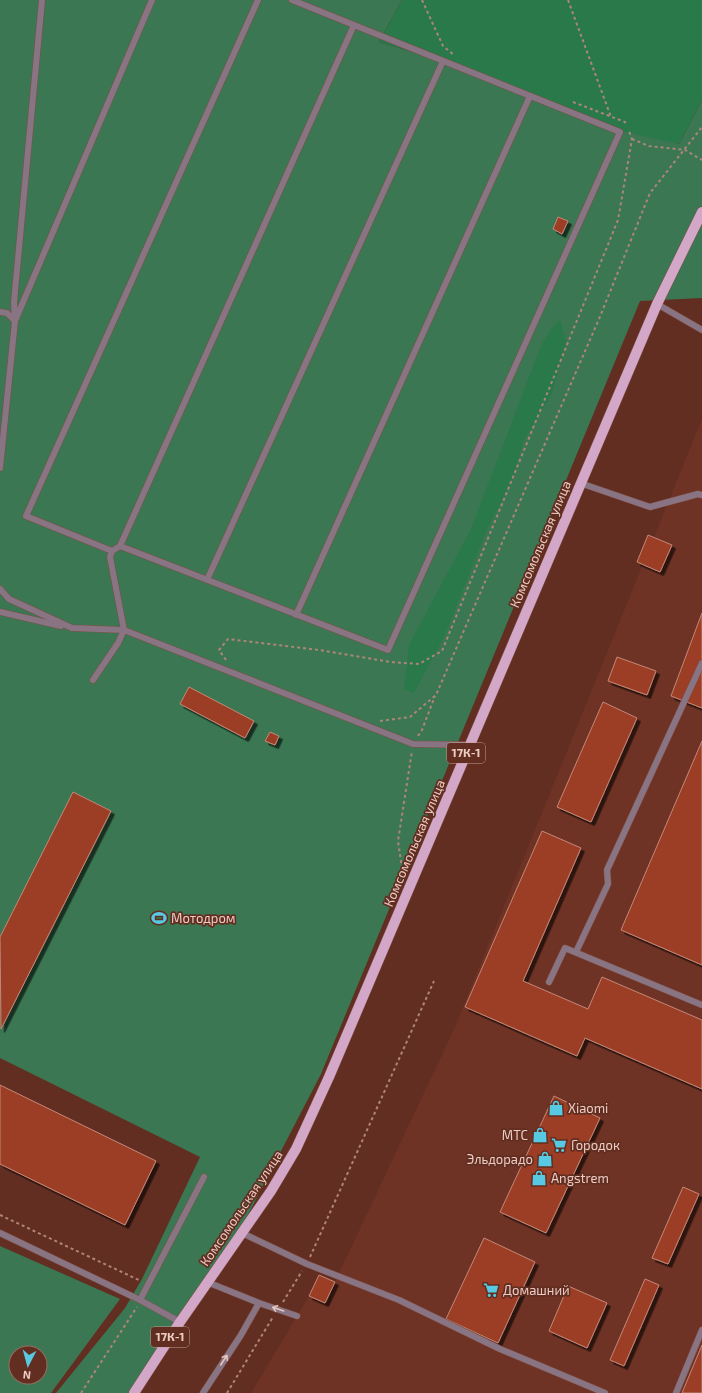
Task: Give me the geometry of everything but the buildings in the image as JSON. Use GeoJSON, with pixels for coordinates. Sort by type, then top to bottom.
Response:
{"type":"FeatureCollection","features":[{"type":"Feature","properties":{"kind":"main road","name":"Комсомольская улица"},"geometry":{"type":"LineString","coordinates":[[134,1393],[180,1322],[271,1191],[296,1149],[332,1070],[657,304],[699,223],[702,212]]}},
{"type":"Feature","properties":{"kind":"lane"},"geometry":{"type":"LineString","coordinates":[[0,468],[15,321],[14,302],[42,0]]}},
{"type":"Feature","properties":{"kind":"lane"},"geometry":{"type":"LineString","coordinates":[[15,321],[152,0]]}},
{"type":"Feature","properties":{"kind":"lane"},"geometry":{"type":"LineString","coordinates":[[112,551],[26,516],[258,0]]}},
{"type":"Feature","properties":{"kind":"lane"},"geometry":{"type":"LineString","coordinates":[[120,546],[388,650],[620,132],[354,25],[306,3],[292,0]]}},
{"type":"Feature","properties":{"kind":"lane"},"geometry":{"type":"LineString","coordinates":[[93,680],[118,643],[124,630],[110,556],[112,551],[120,546],[354,25]]}},
{"type":"Feature","properties":{"kind":"lane"},"geometry":{"type":"LineString","coordinates":[[207,580],[443,61]]}},
{"type":"Feature","properties":{"kind":"lane"},"geometry":{"type":"LineString","coordinates":[[296,615],[530,96]]}},
{"type":"Feature","properties":{"kind":"lane"},"geometry":{"type":"LineString","coordinates":[[657,304],[702,330]]}},
{"type":"Feature","properties":{"kind":"lane"},"geometry":{"type":"LineString","coordinates":[[0,312],[7,313],[15,321]]}},
{"type":"Feature","properties":{"kind":"lane"},"geometry":{"type":"LineString","coordinates":[[580,483],[650,507],[698,494],[702,495]]}},
{"type":"Feature","properties":{"kind":"lane"},"geometry":{"type":"LineString","coordinates":[[0,588],[9,599],[72,628]]}},
{"type":"Feature","properties":{"kind":"lane"},"geometry":{"type":"LineString","coordinates":[[0,612],[72,628],[124,630],[413,744],[470,745]]}},
{"type":"Feature","properties":{"kind":"lane"},"geometry":{"type":"LineString","coordinates":[[576,952],[608,884],[607,870],[702,663]]}},
{"type":"Feature","properties":{"kind":"lane"},"geometry":{"type":"LineString","coordinates":[[550,982],[565,948],[702,1005]]}},
{"type":"Feature","properties":{"kind":"lane"},"geometry":{"type":"LineString","coordinates":[[140,1300],[204,1177]]}},
{"type":"Feature","properties":{"kind":"lane"},"geometry":{"type":"LineString","coordinates":[[0,1233],[140,1300],[180,1322]]}},
{"type":"Feature","properties":{"kind":"lane"},"geometry":{"type":"LineString","coordinates":[[242,1233],[307,1264],[398,1300],[500,1349],[605,1393]]}},
{"type":"Feature","properties":{"kind":"lane"},"geometry":{"type":"LineString","coordinates":[[208,1282],[297,1316]]}},
{"type":"Feature","properties":{"kind":"lane"},"geometry":{"type":"LineString","coordinates":[[203,1393],[241,1336],[259,1302]]}},
{"type":"Feature","properties":{"kind":"lane"},"geometry":{"type":"LineString","coordinates":[[676,1393],[702,1330]]}},
{"type":"Feature","properties":{"kind":"path"},"geometry":{"type":"LineString","coordinates":[[422,0],[442,46],[454,55]]}},
{"type":"Feature","properties":{"kind":"path"},"geometry":{"type":"LineString","coordinates":[[568,0],[611,117]]}},
{"type":"Feature","properties":{"kind":"path"},"geometry":{"type":"LineString","coordinates":[[229,664],[219,650],[228,639],[318,650],[390,662],[419,664],[442,651],[618,220],[632,139],[625,122],[568,100]]}},
{"type":"Feature","properties":{"kind":"path"},"geometry":{"type":"LineString","coordinates":[[403,877],[398,841],[413,744],[422,730],[599,319],[650,193],[702,127]]}},
{"type":"Feature","properties":{"kind":"path"},"geometry":{"type":"LineString","coordinates":[[632,139],[649,146],[685,150],[702,160]]}},
{"type":"Feature","properties":{"kind":"path"},"geometry":{"type":"LineString","coordinates":[[380,721],[410,717],[436,695]]}},
{"type":"Feature","properties":{"kind":"path"},"geometry":{"type":"LineString","coordinates":[[310,1256],[434,981]]}},
{"type":"Feature","properties":{"kind":"path"},"geometry":{"type":"LineString","coordinates":[[0,1215],[149,1285]]}},
{"type":"Feature","properties":{"kind":"path"},"geometry":{"type":"LineString","coordinates":[[81,1393],[135,1312]]}},
{"type":"Feature","properties":{"kind":"shaded area"},"geometry":{"type":"Polygon","coordinates":[[[702,419],[702,1393],[251,1393],[309,1296],[325,1303],[455,1027],[702,419]]]}},
{"type":"Feature","properties":{"kind":"green space"},"geometry":{"type":"Polygon","coordinates":[[[0,0],[402,0],[379,42],[443,61],[679,144],[702,100],[702,298],[640,301],[321,1074],[239,1232],[130,1393],[56,1393],[125,1308],[142,1279],[200,1157],[0,1058],[0,0]]]}},
{"type":"Feature","properties":{"kind":"green space"},"geometry":{"type":"Polygon","coordinates":[[[402,0],[702,0],[702,100],[679,144],[625,132],[443,61],[379,42],[402,0]]]}},
{"type":"Feature","properties":{"kind":"green space"},"geometry":{"type":"Polygon","coordinates":[[[560,320],[566,341],[552,393],[524,440],[510,485],[487,529],[445,635],[414,693],[404,689],[409,645],[471,529],[541,346],[552,328],[560,320]]]}},
{"type":"Feature","properties":{"kind":"green space"},"geometry":{"type":"Polygon","coordinates":[[[0,1246],[120,1299],[51,1393],[0,1393],[0,1246]]]}},
{"type":"Feature","properties":{"kind":"place","name":"Мотодром"},"geometry":{"type":"Point","coordinates":[159,918]}},
{"type":"Feature","properties":{"kind":"place","name":"Xiaomi"},"geometry":{"type":"Point","coordinates":[556,1108]}},
{"type":"Feature","properties":{"kind":"place","name":"МТС"},"geometry":{"type":"Point","coordinates":[540,1135]}},
{"type":"Feature","properties":{"kind":"place","name":"Городок"},"geometry":{"type":"Point","coordinates":[559,1145]}},
{"type":"Feature","properties":{"kind":"place","name":"Эльдорадо"},"geometry":{"type":"Point","coordinates":[545,1159]}},
{"type":"Feature","properties":{"kind":"place","name":"Angstrem"},"geometry":{"type":"Point","coordinates":[539,1178]}},
{"type":"Feature","properties":{"kind":"place","name":"Домашний"},"geometry":{"type":"Point","coordinates":[491,1290]}}]}
